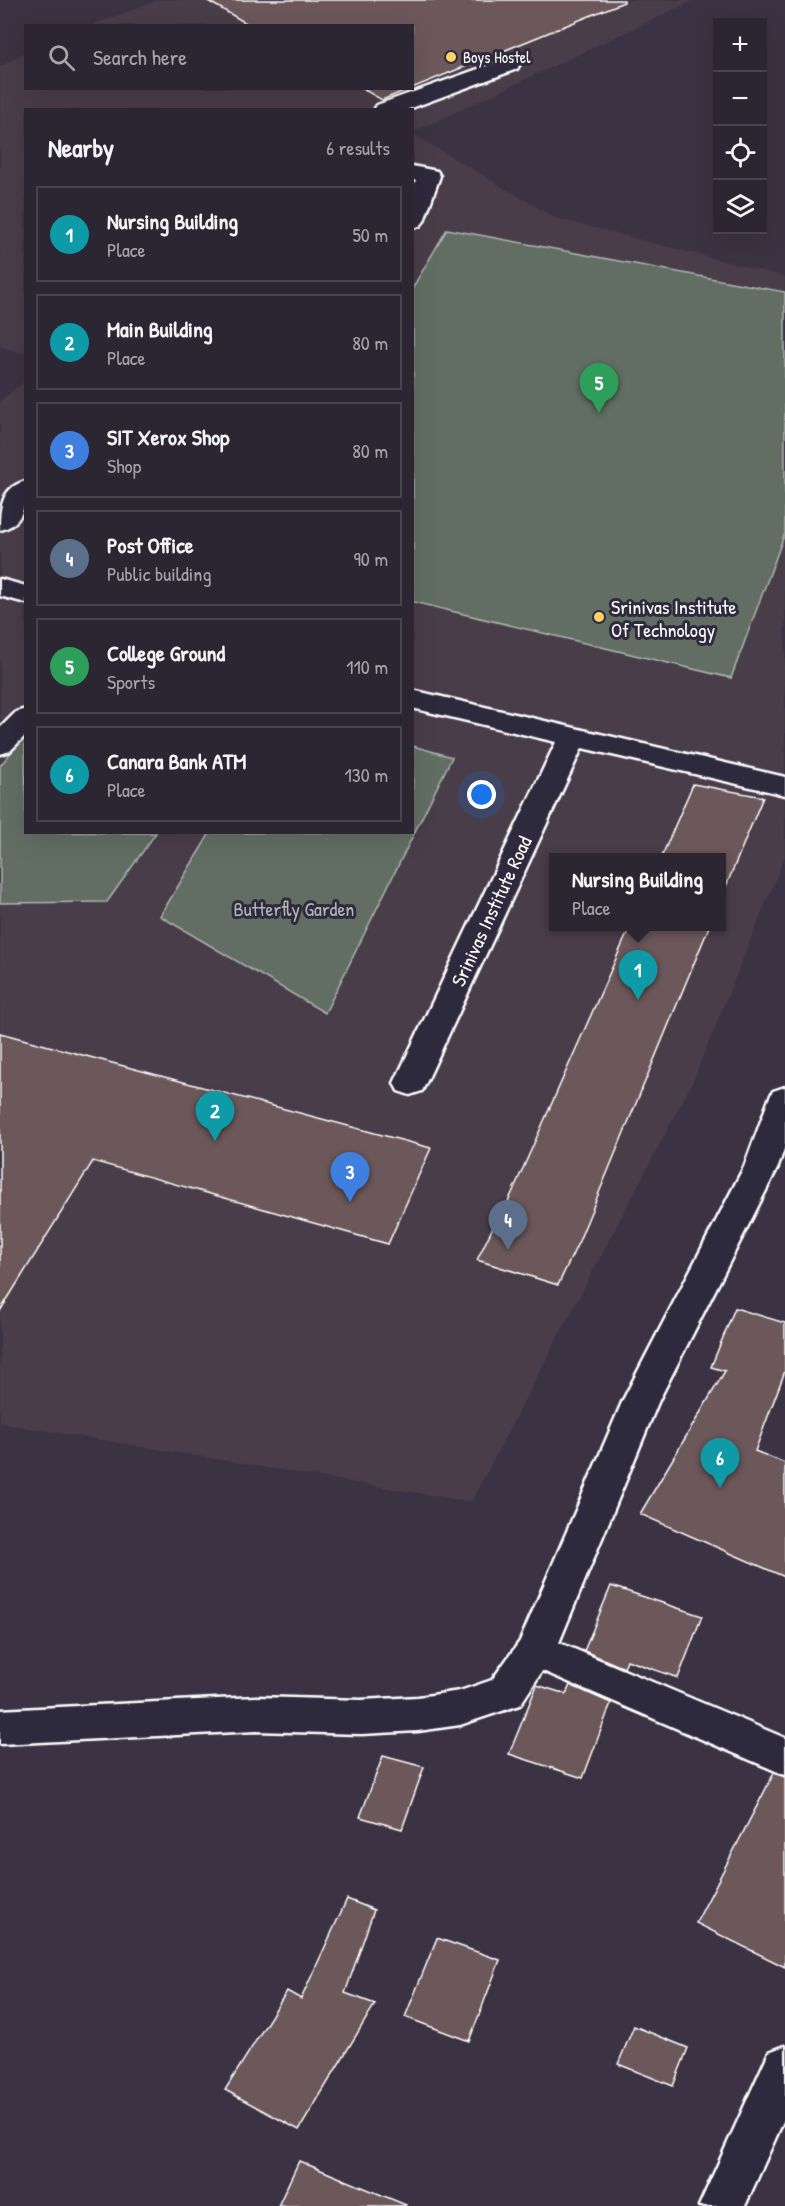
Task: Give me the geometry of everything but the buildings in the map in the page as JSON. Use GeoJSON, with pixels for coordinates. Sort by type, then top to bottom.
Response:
{"type":"FeatureCollection","features":[{"type":"Feature","properties":{"kind":"street"},"geometry":{"type":"LineString","coordinates":[[390,108],[509,64]]}},
{"type":"Feature","properties":{"kind":"street"},"geometry":{"type":"LineString","coordinates":[[414,173],[429,176],[414,216]]}},
{"type":"Feature","properties":{"kind":"street"},"geometry":{"type":"LineString","coordinates":[[0,522],[24,492]]}},
{"type":"Feature","properties":{"kind":"street"},"geometry":{"type":"LineString","coordinates":[[0,587],[24,594]]}},
{"type":"Feature","properties":{"kind":"street"},"geometry":{"type":"LineString","coordinates":[[414,699],[785,786]]}},
{"type":"Feature","properties":{"kind":"street"},"geometry":{"type":"LineString","coordinates":[[0,745],[24,720]]}},
{"type":"Feature","properties":{"kind":"street","name":"Srinivas Institute Road"},"geometry":{"type":"LineString","coordinates":[[410,1083],[572,738]]}},
{"type":"Feature","properties":{"kind":"street"},"geometry":{"type":"LineString","coordinates":[[0,1726],[256,1714],[361,1717],[418,1714],[460,1708],[506,1693],[536,1650],[641,1400],[761,1167],[785,1099]]}},
{"type":"Feature","properties":{"kind":"street"},"geometry":{"type":"LineString","coordinates":[[536,1650],[785,1756]]}},
{"type":"Feature","properties":{"kind":"street"},"geometry":{"type":"LineString","coordinates":[[722,2206],[785,2067]]}},
{"type":"Feature","properties":{"kind":"shaded area"},"geometry":{"type":"Polygon","coordinates":[[[158,0],[692,1],[414,132],[414,108],[24,108],[24,354],[0,346],[0,67],[24,53],[24,90],[414,90],[414,24],[95,24],[158,0]]]}},
{"type":"Feature","properties":{"kind":"shaded area","name":"Srinivas Institute Of Technology"},"geometry":{"type":"Polygon","coordinates":[[[414,135],[555,218],[785,277],[785,856],[692,1083],[471,1502],[0,1423],[0,401],[24,382],[24,834],[414,834],[414,135]]]}},
{"type":"Feature","properties":{"kind":"green space"},"geometry":{"type":"Polygon","coordinates":[[[447,229],[785,292],[785,533],[731,678],[414,602],[414,285],[447,229]]]}},
{"type":"Feature","properties":{"kind":"green space"},"geometry":{"type":"Polygon","coordinates":[[[24,736],[24,834],[155,834],[107,902],[0,903],[0,766],[24,736]]]}},
{"type":"Feature","properties":{"kind":"green space","name":"Butterfly Garden"},"geometry":{"type":"Polygon","coordinates":[[[414,746],[452,757],[414,834],[414,746]]]}},
{"type":"Feature","properties":{"kind":"green space","name":"Butterfly Garden"},"geometry":{"type":"Polygon","coordinates":[[[209,834],[414,834],[325,1013],[160,916],[209,834]]]}},
{"type":"Feature","properties":{"kind":"place","name":"Boys Hostel"},"geometry":{"type":"Point","coordinates":[451,57]}},
{"type":"Feature","properties":{"kind":"place","name":"College Ground"},"geometry":{"type":"Point","coordinates":[599,413]}},
{"type":"Feature","properties":{"kind":"place","name":"Srinivas Institute Of Technology"},"geometry":{"type":"Point","coordinates":[599,617]}},
{"type":"Feature","properties":{"kind":"place","name":"Nursing Building"},"geometry":{"type":"Point","coordinates":[638,1000]}},
{"type":"Feature","properties":{"kind":"place","name":"Main Building"},"geometry":{"type":"Point","coordinates":[215,1141]}},
{"type":"Feature","properties":{"kind":"place","name":"SIT Xerox Shop"},"geometry":{"type":"Point","coordinates":[350,1202]}},
{"type":"Feature","properties":{"kind":"place","name":"Post Office"},"geometry":{"type":"Point","coordinates":[508,1250]}},
{"type":"Feature","properties":{"kind":"place","name":"Canara Bank ATM"},"geometry":{"type":"Point","coordinates":[720,1488]}}]}
